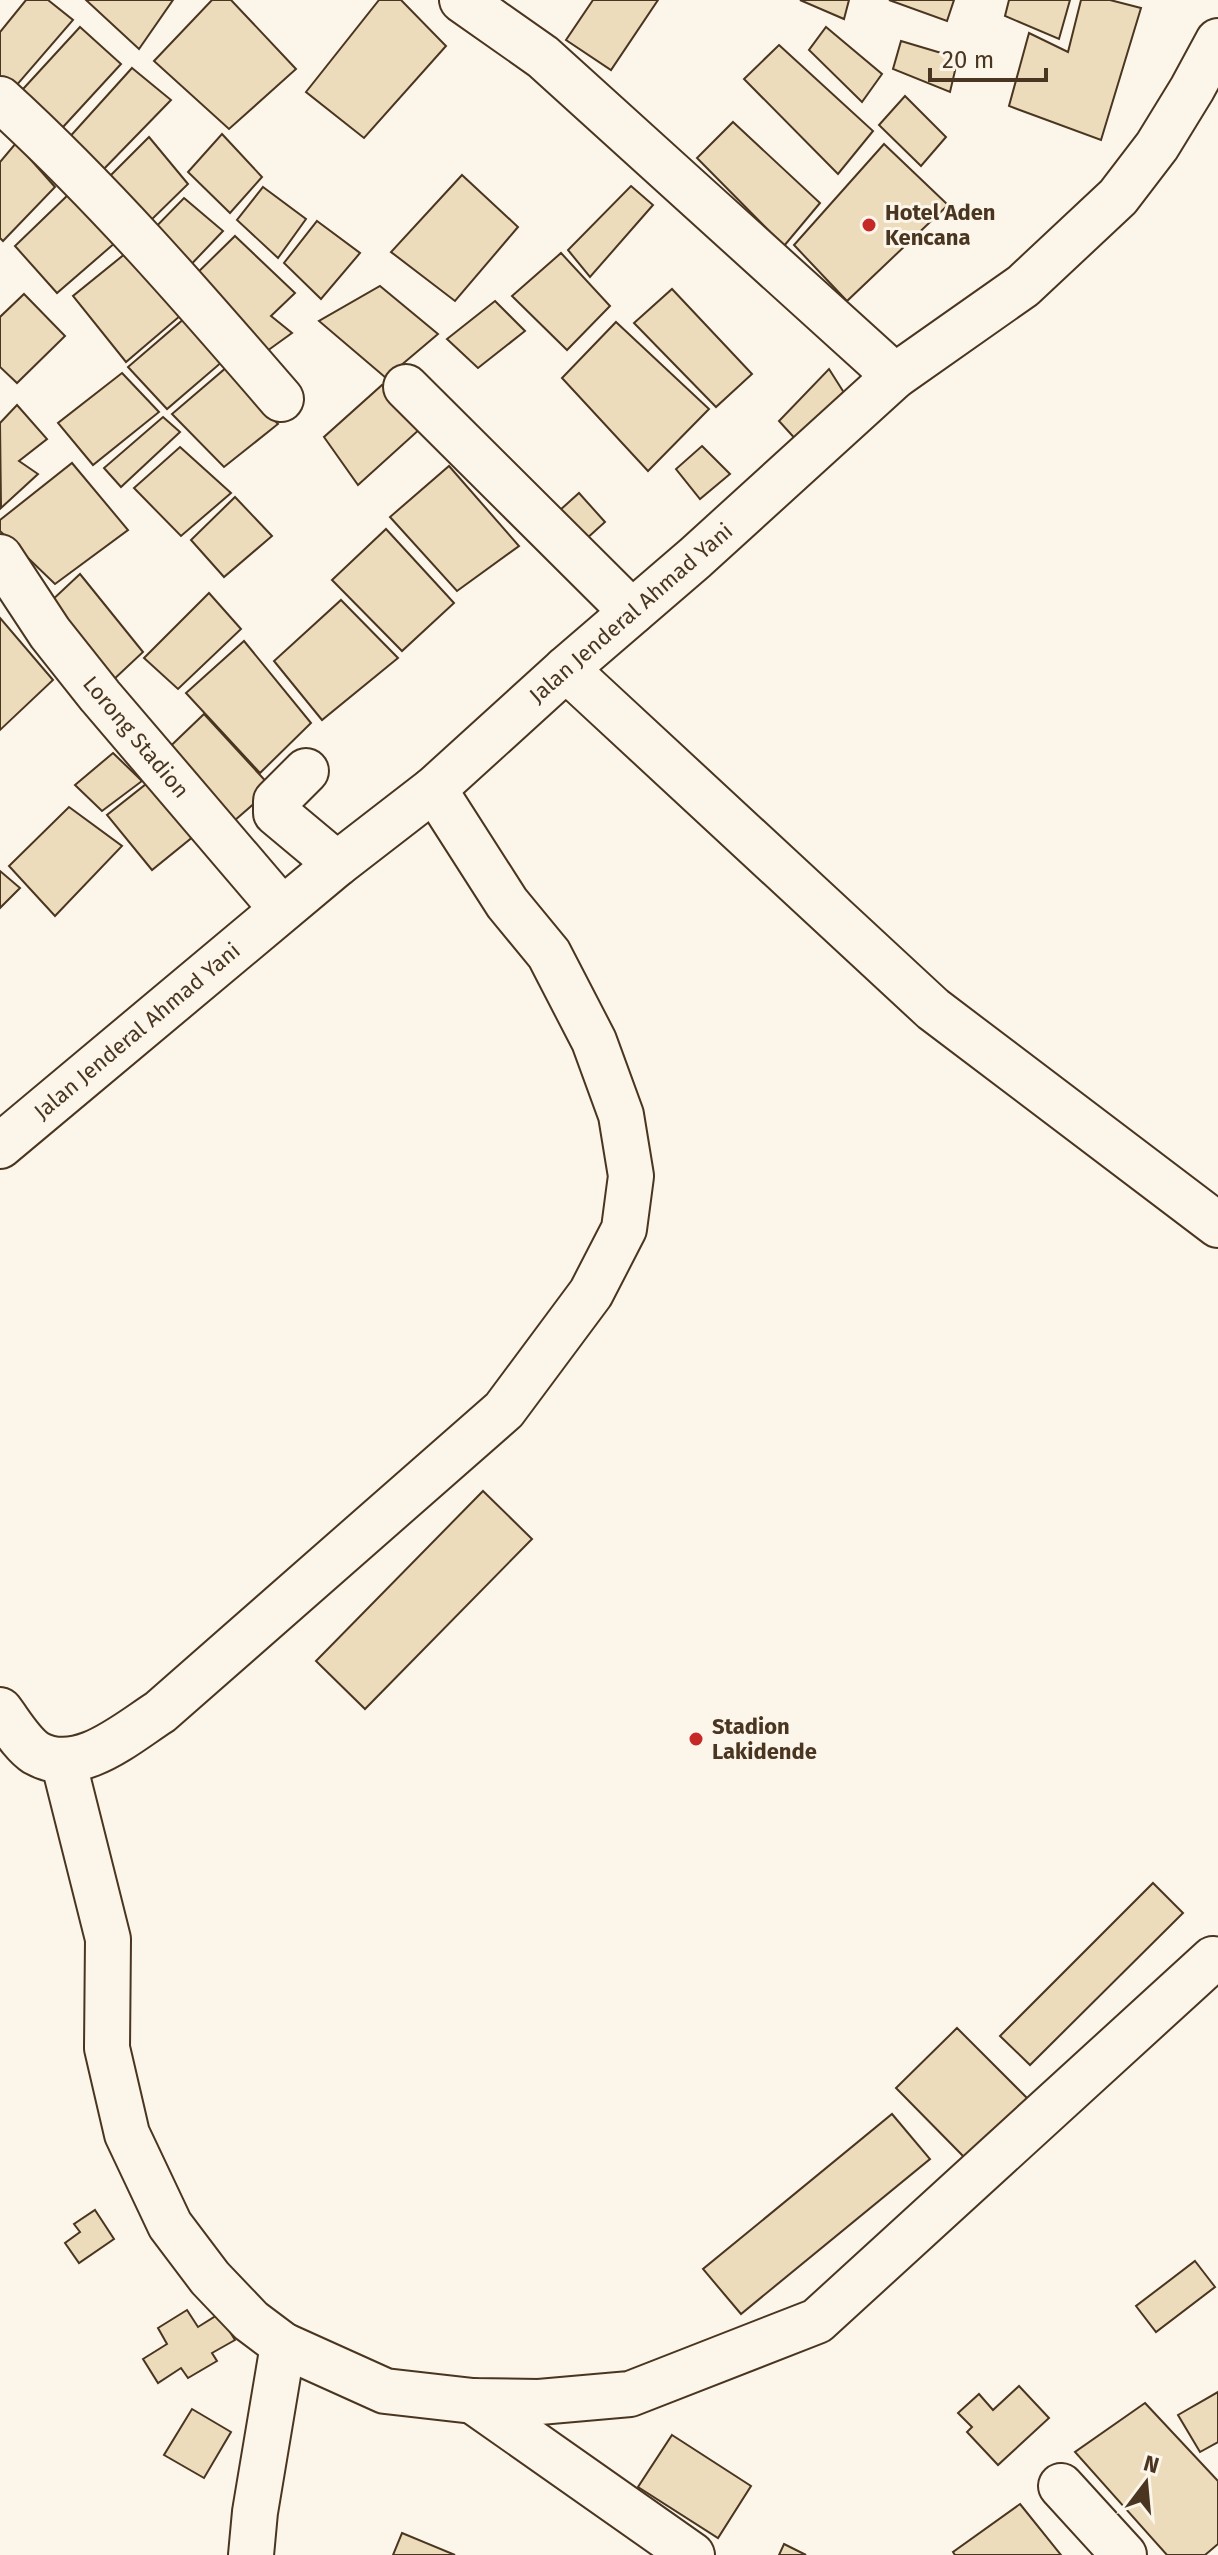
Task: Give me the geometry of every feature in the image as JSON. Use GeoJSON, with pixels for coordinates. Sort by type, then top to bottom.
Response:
{"type":"FeatureCollection","features":[{"type":"Feature","properties":{"kind":"main road"},"geometry":{"type":"LineString","coordinates":[[462,0],[543,57],[895,376]]}},
{"type":"Feature","properties":{"kind":"main road","name":"Jalan Jenderal Ahmad Yani"},"geometry":{"type":"LineString","coordinates":[[0,1146],[282,909],[434,789],[895,376],[1023,286],[1118,197],[1157,146],[1218,41]]}},
{"type":"Feature","properties":{"kind":"main road"},"geometry":{"type":"LineString","coordinates":[[0,99],[90,187],[281,399]]}},
{"type":"Feature","properties":{"kind":"main road"},"geometry":{"type":"LineString","coordinates":[[406,387],[632,612]]}},
{"type":"Feature","properties":{"kind":"main road","name":"Lorong Stadion"},"geometry":{"type":"LineString","coordinates":[[0,557],[50,633],[100,696],[282,909]]}},
{"type":"Feature","properties":{"kind":"main road"},"geometry":{"type":"LineString","coordinates":[[566,669],[933,1009],[1218,1225]]}},
{"type":"Feature","properties":{"kind":"main road"},"geometry":{"type":"LineString","coordinates":[[306,771],[276,801],[276,813],[337,864]]}},
{"type":"Feature","properties":{"kind":"main road"},"geometry":{"type":"LineString","coordinates":[[0,1710],[36,1753],[63,1760],[96,1753],[160,1712],[504,1410],[591,1293],[624,1229],[631,1176],[621,1115],[594,1041],[549,954],[507,903],[434,789]]}},
{"type":"Feature","properties":{"kind":"main road"},"geometry":{"type":"LineString","coordinates":[[63,1760],[108,1939],[107,2048],[127,2134],[170,2225],[210,2278],[251,2321],[283,2345],[385,2391],[473,2401],[539,2402],[630,2394],[817,2321],[1213,1959]]}},
{"type":"Feature","properties":{"kind":"main road"},"geometry":{"type":"LineString","coordinates":[[251,2555],[255,2512],[283,2345]]}},
{"type":"Feature","properties":{"kind":"main road"},"geometry":{"type":"LineString","coordinates":[[473,2401],[692,2555]]}},
{"type":"Feature","properties":{"kind":"main road"},"geometry":{"type":"LineString","coordinates":[[1061,2486],[1124,2555]]}},
{"type":"Feature","properties":{"kind":"building"},"geometry":{"type":"Polygon","coordinates":[[[26,0],[48,0],[73,20],[3,101],[0,97],[0,32],[26,0]]]}},
{"type":"Feature","properties":{"kind":"building"},"geometry":{"type":"Polygon","coordinates":[[[86,0],[173,0],[139,49],[86,0]]]}},
{"type":"Feature","properties":{"kind":"building"},"geometry":{"type":"Polygon","coordinates":[[[212,0],[231,0],[296,69],[229,129],[154,61],[212,0]]]}},
{"type":"Feature","properties":{"kind":"building"},"geometry":{"type":"Polygon","coordinates":[[[379,0],[401,0],[446,46],[364,138],[306,92],[379,0]]]}},
{"type":"Feature","properties":{"kind":"building"},"geometry":{"type":"Polygon","coordinates":[[[593,0],[658,0],[611,70],[566,40],[593,0]]]}},
{"type":"Feature","properties":{"kind":"building"},"geometry":{"type":"Polygon","coordinates":[[[800,0],[849,0],[844,19],[800,0]]]}},
{"type":"Feature","properties":{"kind":"building"},"geometry":{"type":"Polygon","coordinates":[[[889,0],[954,0],[947,21],[889,0]]]}},
{"type":"Feature","properties":{"kind":"building"},"geometry":{"type":"Polygon","coordinates":[[[1009,0],[1070,0],[1059,39],[1005,16],[1009,0]]]}},
{"type":"Feature","properties":{"kind":"building"},"geometry":{"type":"Polygon","coordinates":[[[1081,0],[1110,0],[1141,8],[1101,140],[1009,106],[1029,33],[1068,52],[1081,0]]]}},
{"type":"Feature","properties":{"kind":"building"},"geometry":{"type":"Polygon","coordinates":[[[80,27],[121,64],[52,139],[12,101],[80,27]]]}},
{"type":"Feature","properties":{"kind":"building"},"geometry":{"type":"Polygon","coordinates":[[[826,27],[882,74],[862,102],[809,50],[826,27]]]}},
{"type":"Feature","properties":{"kind":"building"},"geometry":{"type":"Polygon","coordinates":[[[901,41],[958,58],[950,92],[893,69],[901,41]]]}},
{"type":"Feature","properties":{"kind":"building"},"geometry":{"type":"Polygon","coordinates":[[[779,45],[873,131],[838,174],[744,79],[779,45]]]}},
{"type":"Feature","properties":{"kind":"building"},"geometry":{"type":"Polygon","coordinates":[[[132,68],[171,100],[99,174],[66,141],[132,68]]]}},
{"type":"Feature","properties":{"kind":"building"},"geometry":{"type":"Polygon","coordinates":[[[905,96],[946,137],[921,166],[879,125],[905,96]]]}},
{"type":"Feature","properties":{"kind":"building"},"geometry":{"type":"Polygon","coordinates":[[[733,122],[820,203],[784,246],[697,158],[733,122]]]}},
{"type":"Feature","properties":{"kind":"building"},"geometry":{"type":"Polygon","coordinates":[[[222,134],[262,177],[230,213],[188,172],[222,134]]]}},
{"type":"Feature","properties":{"kind":"building"},"geometry":{"type":"Polygon","coordinates":[[[149,137],[188,184],[144,227],[97,189],[149,137]]]}},
{"type":"Feature","properties":{"kind":"building"},"geometry":{"type":"Polygon","coordinates":[[[16,143],[55,187],[3,241],[0,238],[0,162],[16,143]]]}},
{"type":"Feature","properties":{"kind":"building","name":"Hotel Aden Kencana"},"geometry":{"type":"Polygon","coordinates":[[[884,144],[948,205],[847,301],[794,245],[884,144]]]}},
{"type":"Feature","properties":{"kind":"building"},"geometry":{"type":"Polygon","coordinates":[[[462,175],[518,227],[455,301],[391,252],[462,175]]]}},
{"type":"Feature","properties":{"kind":"building"},"geometry":{"type":"Polygon","coordinates":[[[631,186],[653,205],[590,277],[568,250],[631,186]]]}},
{"type":"Feature","properties":{"kind":"building"},"geometry":{"type":"Polygon","coordinates":[[[263,187],[306,219],[278,258],[237,220],[263,187]]]}},
{"type":"Feature","properties":{"kind":"building"},"geometry":{"type":"Polygon","coordinates":[[[71,192],[116,242],[57,293],[15,246],[71,192]]]}},
{"type":"Feature","properties":{"kind":"building"},"geometry":{"type":"Polygon","coordinates":[[[184,198],[223,231],[182,274],[144,239],[184,198]]]}},
{"type":"Feature","properties":{"kind":"building"},"geometry":{"type":"Polygon","coordinates":[[[317,221],[360,253],[321,299],[284,263],[317,221]]]}},
{"type":"Feature","properties":{"kind":"building"},"geometry":{"type":"Polygon","coordinates":[[[235,236],[295,293],[271,316],[292,333],[256,359],[189,281],[235,236]]]}},
{"type":"Feature","properties":{"kind":"building"},"geometry":{"type":"Polygon","coordinates":[[[126,253],[180,316],[126,362],[73,296],[126,253]]]}},
{"type":"Feature","properties":{"kind":"building"},"geometry":{"type":"Polygon","coordinates":[[[561,253],[610,306],[567,350],[512,296],[561,253]]]}},
{"type":"Feature","properties":{"kind":"building"},"geometry":{"type":"Polygon","coordinates":[[[380,286],[438,334],[386,378],[319,321],[380,286]]]}},
{"type":"Feature","properties":{"kind":"building"},"geometry":{"type":"Polygon","coordinates":[[[672,289],[752,374],[716,407],[634,323],[672,289]]]}},
{"type":"Feature","properties":{"kind":"building"},"geometry":{"type":"Polygon","coordinates":[[[24,294],[65,336],[17,383],[0,367],[0,317],[24,294]]]}},
{"type":"Feature","properties":{"kind":"building"},"geometry":{"type":"Polygon","coordinates":[[[495,301],[525,331],[478,368],[447,339],[495,301]]]}},
{"type":"Feature","properties":{"kind":"building"},"geometry":{"type":"Polygon","coordinates":[[[185,318],[223,361],[167,409],[128,367],[185,318]]]}},
{"type":"Feature","properties":{"kind":"building"},"geometry":{"type":"Polygon","coordinates":[[[616,322],[709,409],[648,471],[562,378],[616,322]]]}},
{"type":"Feature","properties":{"kind":"building"},"geometry":{"type":"Polygon","coordinates":[[[227,367],[278,424],[224,467],[172,414],[227,367]]]}},
{"type":"Feature","properties":{"kind":"building"},"geometry":{"type":"Polygon","coordinates":[[[829,369],[848,399],[799,443],[779,421],[829,369]]]}},
{"type":"Feature","properties":{"kind":"building"},"geometry":{"type":"Polygon","coordinates":[[[122,373],[159,412],[93,465],[58,423],[122,373]]]}},
{"type":"Feature","properties":{"kind":"building"},"geometry":{"type":"Polygon","coordinates":[[[382,385],[421,428],[358,485],[324,437],[382,385]]]}},
{"type":"Feature","properties":{"kind":"building"},"geometry":{"type":"Polygon","coordinates":[[[17,405],[47,439],[19,461],[38,474],[1,508],[0,423],[17,405]]]}},
{"type":"Feature","properties":{"kind":"building"},"geometry":{"type":"Polygon","coordinates":[[[163,417],[180,432],[121,487],[104,468],[163,417]]]}},
{"type":"Feature","properties":{"kind":"building"},"geometry":{"type":"Polygon","coordinates":[[[702,446],[730,474],[700,499],[676,469],[702,446]]]}},
{"type":"Feature","properties":{"kind":"building"},"geometry":{"type":"Polygon","coordinates":[[[180,447],[231,493],[181,536],[134,488],[180,447]]]}},
{"type":"Feature","properties":{"kind":"building"},"geometry":{"type":"Polygon","coordinates":[[[72,463],[128,530],[55,584],[0,531],[0,520],[72,463]]]}},
{"type":"Feature","properties":{"kind":"building"},"geometry":{"type":"Polygon","coordinates":[[[449,466],[519,546],[457,591],[390,517],[449,466]]]}},
{"type":"Feature","properties":{"kind":"building"},"geometry":{"type":"Polygon","coordinates":[[[579,493],[605,522],[575,549],[549,520],[579,493]]]}},
{"type":"Feature","properties":{"kind":"building"},"geometry":{"type":"Polygon","coordinates":[[[235,497],[272,536],[224,577],[191,540],[235,497]]]}},
{"type":"Feature","properties":{"kind":"building"},"geometry":{"type":"Polygon","coordinates":[[[386,529],[454,603],[402,651],[332,580],[386,529]]]}},
{"type":"Feature","properties":{"kind":"building"},"geometry":{"type":"Polygon","coordinates":[[[80,574],[143,652],[111,682],[49,603],[80,574]]]}},
{"type":"Feature","properties":{"kind":"building"},"geometry":{"type":"Polygon","coordinates":[[[209,593],[241,629],[178,689],[144,658],[209,593]]]}},
{"type":"Feature","properties":{"kind":"building"},"geometry":{"type":"Polygon","coordinates":[[[341,600],[398,658],[322,720],[274,661],[341,600]]]}},
{"type":"Feature","properties":{"kind":"building"},"geometry":{"type":"Polygon","coordinates":[[[0,618],[53,680],[0,730],[0,618]]]}},
{"type":"Feature","properties":{"kind":"building"},"geometry":{"type":"Polygon","coordinates":[[[244,641],[311,723],[260,773],[186,693],[244,641]]]}},
{"type":"Feature","properties":{"kind":"building"},"geometry":{"type":"Polygon","coordinates":[[[204,714],[272,788],[226,828],[156,760],[204,714]]]}},
{"type":"Feature","properties":{"kind":"building"},"geometry":{"type":"Polygon","coordinates":[[[113,753],[142,781],[102,811],[75,785],[113,753]]]}},
{"type":"Feature","properties":{"kind":"building"},"geometry":{"type":"Polygon","coordinates":[[[160,773],[205,827],[152,870],[107,815],[160,773]]]}},
{"type":"Feature","properties":{"kind":"building"},"geometry":{"type":"Polygon","coordinates":[[[69,807],[122,846],[55,916],[9,866],[69,807]]]}},
{"type":"Feature","properties":{"kind":"building"},"geometry":{"type":"Polygon","coordinates":[[[0,871],[20,888],[0,908],[0,871]]]}},
{"type":"Feature","properties":{"kind":"building"},"geometry":{"type":"Polygon","coordinates":[[[483,1491],[532,1539],[365,1709],[316,1661],[483,1491]]]}},
{"type":"Feature","properties":{"kind":"building"},"geometry":{"type":"Polygon","coordinates":[[[1153,1883],[1183,1913],[1030,2065],[1000,2036],[1153,1883]]]}},
{"type":"Feature","properties":{"kind":"building"},"geometry":{"type":"Polygon","coordinates":[[[957,2028],[1028,2099],[966,2159],[896,2088],[957,2028]]]}},
{"type":"Feature","properties":{"kind":"building"},"geometry":{"type":"Polygon","coordinates":[[[892,2114],[930,2159],[741,2314],[703,2269],[892,2114]]]}},
{"type":"Feature","properties":{"kind":"building"},"geometry":{"type":"Polygon","coordinates":[[[95,2210],[114,2239],[79,2263],[65,2243],[80,2232],[74,2224],[95,2210]]]}},
{"type":"Feature","properties":{"kind":"building"},"geometry":{"type":"Polygon","coordinates":[[[1195,2261],[1215,2287],[1156,2332],[1136,2306],[1195,2261]]]}},
{"type":"Feature","properties":{"kind":"building"},"geometry":{"type":"Polygon","coordinates":[[[187,2310],[198,2327],[219,2314],[235,2340],[212,2353],[217,2361],[188,2378],[181,2368],[158,2383],[143,2359],[167,2344],[158,2328],[187,2310]]]}},
{"type":"Feature","properties":{"kind":"building"},"geometry":{"type":"Polygon","coordinates":[[[1019,2386],[1049,2418],[998,2465],[967,2432],[972,2427],[958,2413],[979,2394],[993,2410],[1019,2386]]]}},
{"type":"Feature","properties":{"kind":"building"},"geometry":{"type":"Polygon","coordinates":[[[1218,2392],[1218,2442],[1200,2452],[1178,2415],[1218,2392]]]}},
{"type":"Feature","properties":{"kind":"building"},"geometry":{"type":"Polygon","coordinates":[[[1145,2403],[1218,2481],[1218,2544],[1205,2555],[1167,2555],[1075,2452],[1145,2403]]]}},
{"type":"Feature","properties":{"kind":"building"},"geometry":{"type":"Polygon","coordinates":[[[192,2409],[231,2432],[204,2478],[164,2455],[192,2409]]]}},
{"type":"Feature","properties":{"kind":"building"},"geometry":{"type":"Polygon","coordinates":[[[672,2435],[751,2486],[718,2538],[638,2487],[672,2435]]]}},
{"type":"Feature","properties":{"kind":"building"},"geometry":{"type":"Polygon","coordinates":[[[1020,2504],[1061,2555],[955,2555],[953,2552],[1020,2504]]]}},
{"type":"Feature","properties":{"kind":"building"},"geometry":{"type":"Polygon","coordinates":[[[402,2533],[455,2555],[393,2555],[402,2533]]]}},
{"type":"Feature","properties":{"kind":"building"},"geometry":{"type":"Polygon","coordinates":[[[784,2544],[806,2555],[779,2555],[784,2544]]]}},
{"type":"Feature","properties":{"kind":"place","name":"Hotel Aden Kencana"},"geometry":{"type":"Point","coordinates":[869,225]}},
{"type":"Feature","properties":{"kind":"place","name":"Stadion Lakidende"},"geometry":{"type":"Point","coordinates":[696,1739]}}]}
